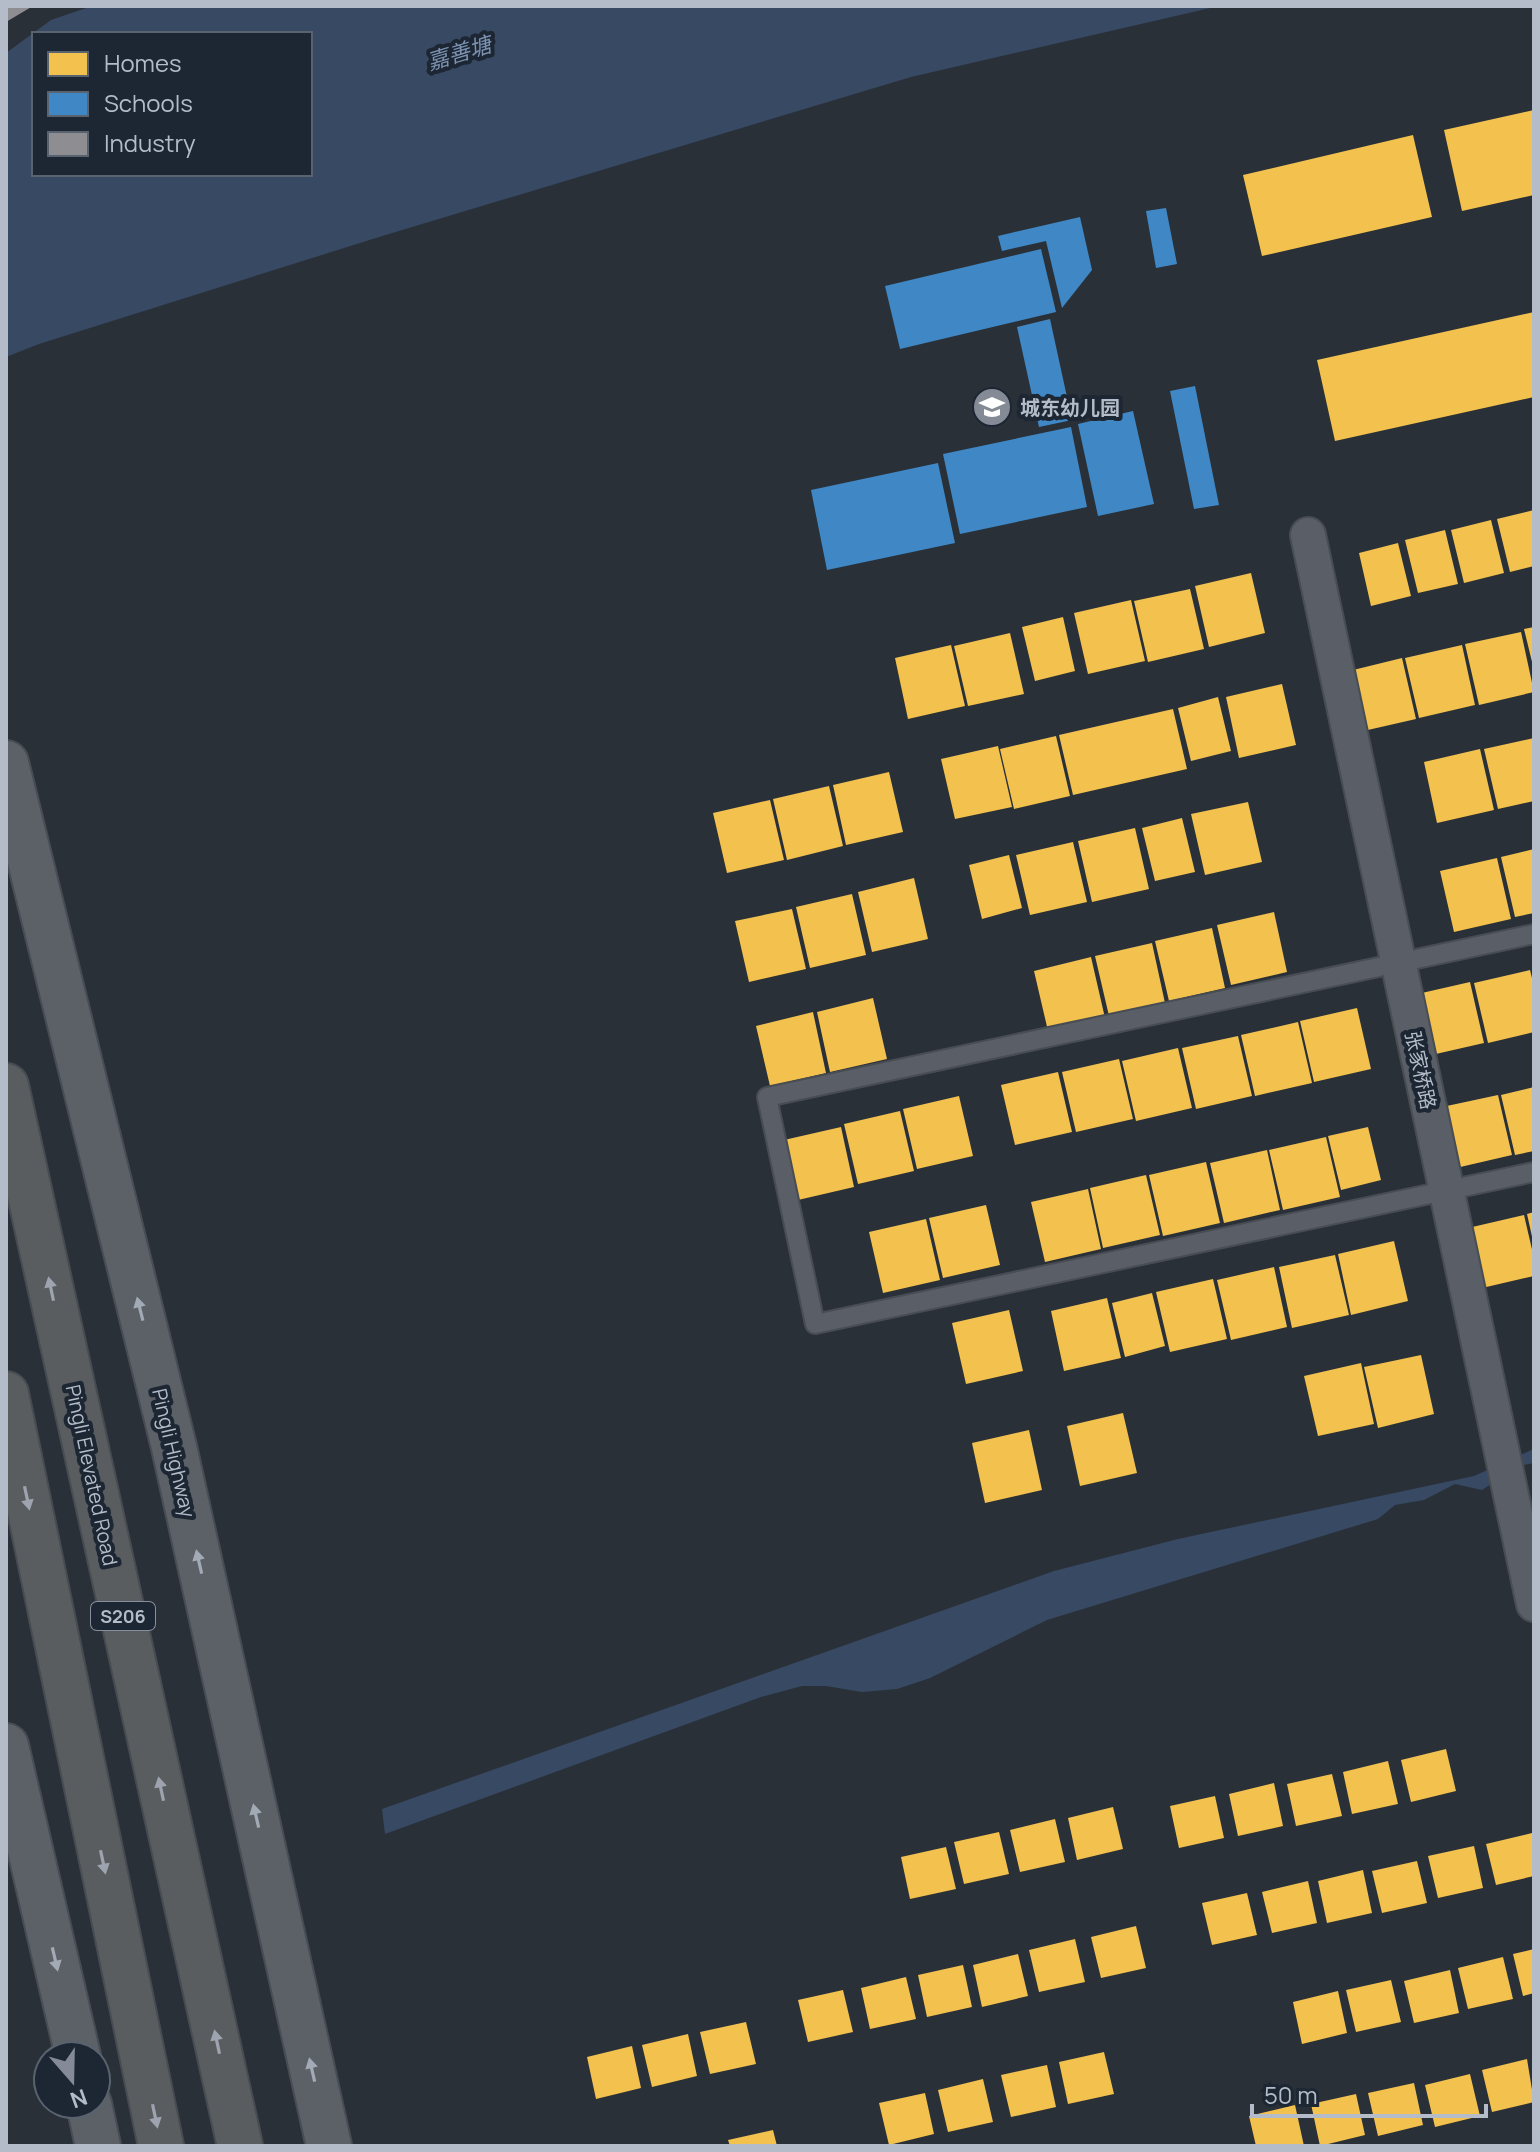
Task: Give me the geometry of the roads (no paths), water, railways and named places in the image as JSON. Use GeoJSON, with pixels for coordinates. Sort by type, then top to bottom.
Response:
{"type":"FeatureCollection","features":[{"type":"Feature","properties":{"kind":"highway","name":"Pingli Elevated Road"},"geometry":{"type":"LineString","coordinates":[[6,1086],[240,2146]]}},
{"type":"Feature","properties":{"kind":"highway"},"geometry":{"type":"LineString","coordinates":[[6,1394],[161,2146]]}},
{"type":"Feature","properties":{"kind":"main road","name":"Pingli Highway"},"geometry":{"type":"LineString","coordinates":[[6,763],[174,1447],[329,2146]]}},
{"type":"Feature","properties":{"kind":"main road"},"geometry":{"type":"LineString","coordinates":[[6,1746],[74,2040]]}},
{"type":"Feature","properties":{"kind":"main road"},"geometry":{"type":"LineString","coordinates":[[92,2120],[98,2146]]}},
{"type":"Feature","properties":{"kind":"street","name":"张家桥路"},"geometry":{"type":"LineString","coordinates":[[1308,535],[1446,1190],[1527,1535],[1534,1604]]}},
{"type":"Feature","properties":{"kind":"lane"},"geometry":{"type":"LineString","coordinates":[[1534,934],[767,1097],[815,1324],[1534,1172]]}},
{"type":"Feature","properties":{"kind":"water","name":"嘉善塘"},"geometry":{"type":"Polygon","coordinates":[[[92,6],[1219,6],[911,77],[379,237],[6,357],[6,53],[32,34],[32,176],[312,176],[312,32],[35,32],[51,20],[92,6]]]}},
{"type":"Feature","properties":{"kind":"water"},"geometry":{"type":"Polygon","coordinates":[[[1534,1449],[1534,1463],[1519,1466],[1482,1490],[1455,1484],[1424,1500],[1395,1505],[1378,1519],[1047,1620],[930,1678],[897,1689],[862,1692],[802,1686],[761,1697],[385,1834],[382,1809],[1054,1571],[1178,1539],[1474,1476],[1534,1449]]]}},
{"type":"Feature","properties":{"kind":"place","name":"城东幼儿园"},"geometry":{"type":"Point","coordinates":[992,407]}}]}
